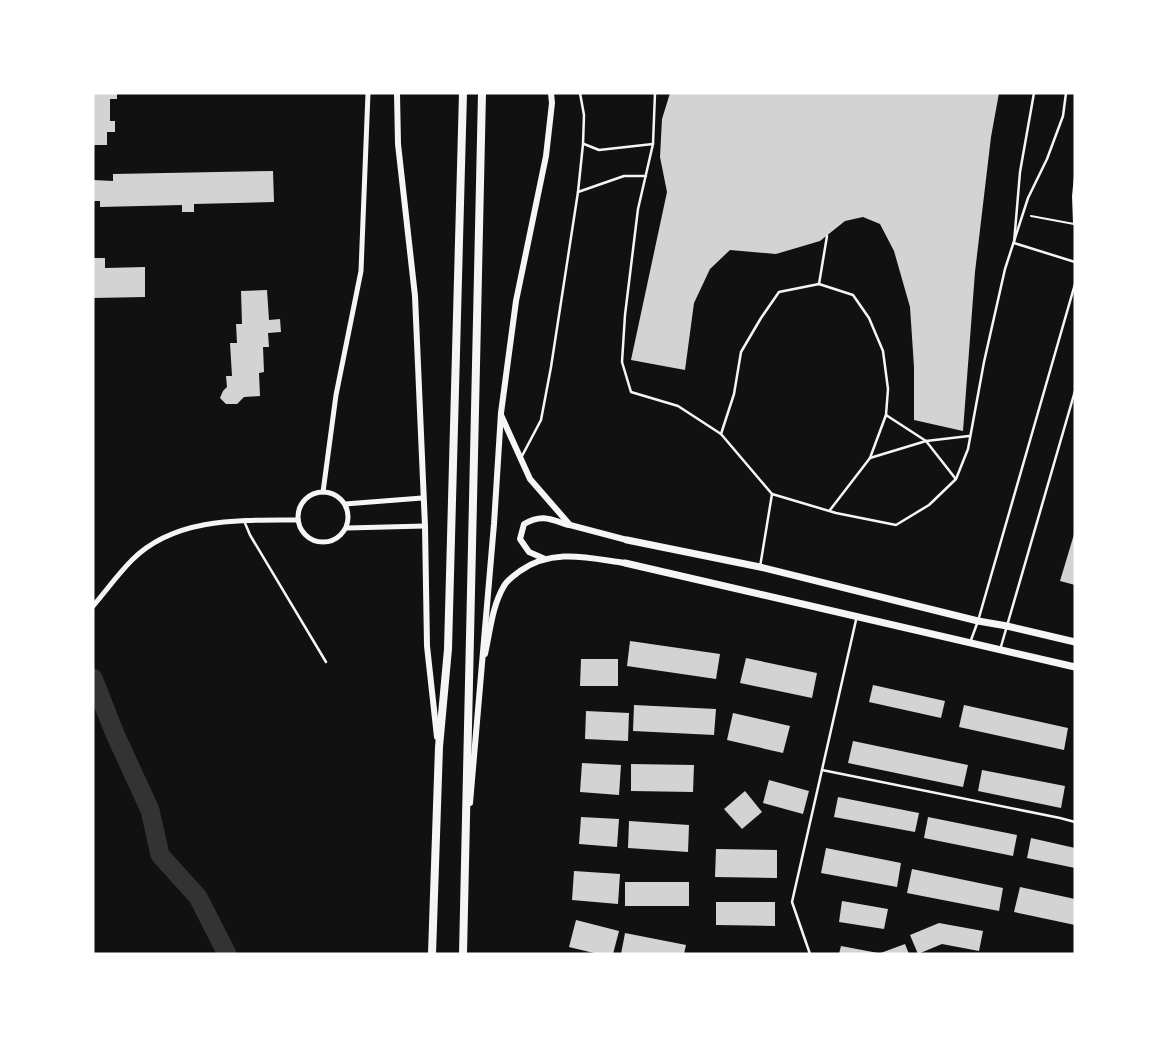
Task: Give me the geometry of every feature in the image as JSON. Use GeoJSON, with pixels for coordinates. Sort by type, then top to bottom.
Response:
{"type":"FeatureCollection","features":[{"type":"Feature","properties":{"kind":"highway"},"geometry":{"type":"LineString","coordinates":[[432,954],[439,747],[448,649],[463,93]]}},
{"type":"Feature","properties":{"kind":"highway"},"geometry":{"type":"LineString","coordinates":[[463,954],[482,93]]}},
{"type":"Feature","properties":{"kind":"main road"},"geometry":{"type":"LineString","coordinates":[[627,540],[760,567],[1075,642]]}},
{"type":"Feature","properties":{"kind":"main road"},"geometry":{"type":"LineString","coordinates":[[625,563],[1075,667]]}},
{"type":"Feature","properties":{"kind":"street"},"geometry":{"type":"LineString","coordinates":[[323,492],[336,394],[362,271],[368,93]]}},
{"type":"Feature","properties":{"kind":"street"},"geometry":{"type":"LineString","coordinates":[[397,93],[398,144],[415,296],[425,526],[427,646],[439,747]]}},
{"type":"Feature","properties":{"kind":"street"},"geometry":{"type":"LineString","coordinates":[[465,868],[501,413],[516,301],[546,156],[551,93]]}},
{"type":"Feature","properties":{"kind":"street"},"geometry":{"type":"LineString","coordinates":[[501,413],[530,479],[570,525]]}},
{"type":"Feature","properties":{"kind":"street"},"geometry":{"type":"LineString","coordinates":[[315,493],[332,493],[345,504],[349,520],[342,535],[328,543],[319,543],[304,535],[300,528],[298,512],[307,497],[315,493]]}},
{"type":"Feature","properties":{"kind":"street"},"geometry":{"type":"LineString","coordinates":[[345,504],[422,498]]}},
{"type":"Feature","properties":{"kind":"street"},"geometry":{"type":"LineString","coordinates":[[545,559],[529,552],[520,539],[524,524],[534,518],[548,518],[627,540]]}},
{"type":"Feature","properties":{"kind":"street"},"geometry":{"type":"LineString","coordinates":[[93,607],[133,559],[171,534],[195,527],[244,520],[298,520]]}},
{"type":"Feature","properties":{"kind":"street"},"geometry":{"type":"LineString","coordinates":[[347,528],[425,526]]}},
{"type":"Feature","properties":{"kind":"street"},"geometry":{"type":"LineString","coordinates":[[479,684],[495,611],[505,584],[528,566],[545,559],[568,555],[625,563]]}},
{"type":"Feature","properties":{"kind":"lane"},"geometry":{"type":"LineString","coordinates":[[521,459],[541,419],[551,367],[578,192],[584,115],[580,93]]}},
{"type":"Feature","properties":{"kind":"lane"},"geometry":{"type":"LineString","coordinates":[[655,93],[653,144],[637,222],[625,315],[622,362],[631,392],[678,406],[721,434],[772,494],[829,511],[896,525],[929,505],[956,479],[968,449],[1005,269],[1028,198],[1047,159],[1063,116],[1066,93]]}},
{"type":"Feature","properties":{"kind":"lane"},"geometry":{"type":"LineString","coordinates":[[1014,243],[1020,172],[1034,93]]}},
{"type":"Feature","properties":{"kind":"lane"},"geometry":{"type":"LineString","coordinates":[[583,144],[599,150],[653,144]]}},
{"type":"Feature","properties":{"kind":"lane"},"geometry":{"type":"LineString","coordinates":[[578,192],[624,176],[646,176]]}},
{"type":"Feature","properties":{"kind":"lane"},"geometry":{"type":"LineString","coordinates":[[819,284],[827,236]]}},
{"type":"Feature","properties":{"kind":"lane"},"geometry":{"type":"LineString","coordinates":[[1014,243],[1075,262]]}},
{"type":"Feature","properties":{"kind":"lane"},"geometry":{"type":"LineString","coordinates":[[721,434],[734,394],[741,352],[779,292],[819,284],[853,295],[869,318],[883,351],[888,390],[886,415],[870,458],[829,511]]}},
{"type":"Feature","properties":{"kind":"lane"},"geometry":{"type":"LineString","coordinates":[[970,643],[1075,284]]}},
{"type":"Feature","properties":{"kind":"lane"},"geometry":{"type":"LineString","coordinates":[[1000,650],[1075,391]]}},
{"type":"Feature","properties":{"kind":"lane"},"geometry":{"type":"LineString","coordinates":[[886,415],[926,441],[956,479]]}},
{"type":"Feature","properties":{"kind":"lane"},"geometry":{"type":"LineString","coordinates":[[870,458],[926,441],[970,436]]}},
{"type":"Feature","properties":{"kind":"lane"},"geometry":{"type":"LineString","coordinates":[[760,567],[772,494]]}},
{"type":"Feature","properties":{"kind":"lane"},"geometry":{"type":"LineString","coordinates":[[244,520],[250,535],[326,662]]}},
{"type":"Feature","properties":{"kind":"lane"},"geometry":{"type":"LineString","coordinates":[[810,954],[792,902],[856,616]]}},
{"type":"Feature","properties":{"kind":"lane"},"geometry":{"type":"LineString","coordinates":[[822,770],[1075,822]]}},
{"type":"Feature","properties":{"kind":"path"},"geometry":{"type":"LineString","coordinates":[[1023,215],[1074,224],[1075,176]]}},
{"type":"Feature","properties":{"kind":"building"},"geometry":{"type":"Polygon","coordinates":[[[93,93],[117,93],[117,99],[110,99],[110,121],[115,121],[115,132],[107,132],[107,145],[93,145],[93,93]]]}},
{"type":"Feature","properties":{"kind":"building"},"geometry":{"type":"Polygon","coordinates":[[[670,93],[999,93],[975,272],[963,431],[914,420],[910,307],[894,251],[880,224],[863,217],[845,221],[820,241],[776,254],[730,250],[710,269],[694,303],[685,370],[631,360],[667,192],[660,157],[662,119],[670,93]]]}},
{"type":"Feature","properties":{"kind":"building"},"geometry":{"type":"Polygon","coordinates":[[[273,171],[274,202],[194,204],[194,212],[182,212],[182,205],[100,207],[100,201],[93,201],[93,180],[113,181],[113,174],[273,171]]]}},
{"type":"Feature","properties":{"kind":"building"},"geometry":{"type":"Polygon","coordinates":[[[93,258],[105,258],[105,268],[145,267],[145,297],[93,298],[93,258]]]}},
{"type":"Feature","properties":{"kind":"building"},"geometry":{"type":"Polygon","coordinates":[[[267,290],[269,320],[280,319],[281,332],[268,333],[269,347],[263,347],[264,372],[259,373],[260,396],[244,397],[237,404],[226,404],[220,398],[227,387],[226,376],[232,376],[230,343],[237,343],[236,324],[242,324],[241,291],[267,290]]]}},
{"type":"Feature","properties":{"kind":"building"},"geometry":{"type":"Polygon","coordinates":[[[1075,531],[1075,585],[1060,581],[1075,531]]]}},
{"type":"Feature","properties":{"kind":"building"},"geometry":{"type":"Polygon","coordinates":[[[630,641],[720,654],[716,679],[627,666],[630,641]]]}},
{"type":"Feature","properties":{"kind":"building"},"geometry":{"type":"Polygon","coordinates":[[[746,658],[817,673],[812,698],[740,683],[746,658]]]}},
{"type":"Feature","properties":{"kind":"building"},"geometry":{"type":"Polygon","coordinates":[[[581,659],[618,659],[618,686],[580,686],[581,659]]]}},
{"type":"Feature","properties":{"kind":"building"},"geometry":{"type":"Polygon","coordinates":[[[873,685],[945,701],[941,718],[869,702],[873,685]]]}},
{"type":"Feature","properties":{"kind":"building"},"geometry":{"type":"Polygon","coordinates":[[[634,705],[716,709],[714,735],[633,731],[634,705]]]}},
{"type":"Feature","properties":{"kind":"building"},"geometry":{"type":"Polygon","coordinates":[[[964,705],[1068,728],[1064,750],[959,727],[964,705]]]}},
{"type":"Feature","properties":{"kind":"building"},"geometry":{"type":"Polygon","coordinates":[[[586,711],[629,713],[628,741],[585,739],[586,711]]]}},
{"type":"Feature","properties":{"kind":"building"},"geometry":{"type":"Polygon","coordinates":[[[733,713],[790,726],[783,753],[727,740],[733,713]]]}},
{"type":"Feature","properties":{"kind":"building"},"geometry":{"type":"Polygon","coordinates":[[[853,741],[968,765],[963,787],[848,763],[853,741]]]}},
{"type":"Feature","properties":{"kind":"building"},"geometry":{"type":"Polygon","coordinates":[[[582,763],[621,765],[619,795],[580,792],[582,763]]]}},
{"type":"Feature","properties":{"kind":"building"},"geometry":{"type":"Polygon","coordinates":[[[631,764],[694,765],[693,792],[631,791],[631,764]]]}},
{"type":"Feature","properties":{"kind":"building"},"geometry":{"type":"Polygon","coordinates":[[[982,770],[1065,786],[1061,808],[978,791],[982,770]]]}},
{"type":"Feature","properties":{"kind":"building"},"geometry":{"type":"Polygon","coordinates":[[[769,780],[809,791],[803,814],[763,803],[769,780]]]}},
{"type":"Feature","properties":{"kind":"building"},"geometry":{"type":"Polygon","coordinates":[[[745,791],[762,812],[742,829],[724,809],[745,791]]]}},
{"type":"Feature","properties":{"kind":"building"},"geometry":{"type":"Polygon","coordinates":[[[838,797],[919,813],[915,832],[834,817],[838,797]]]}},
{"type":"Feature","properties":{"kind":"building"},"geometry":{"type":"Polygon","coordinates":[[[581,817],[619,819],[617,847],[579,844],[581,817]]]}},
{"type":"Feature","properties":{"kind":"building"},"geometry":{"type":"Polygon","coordinates":[[[928,817],[1017,835],[1013,856],[924,838],[928,817]]]}},
{"type":"Feature","properties":{"kind":"building"},"geometry":{"type":"Polygon","coordinates":[[[629,821],[689,825],[688,852],[628,848],[629,821]]]}},
{"type":"Feature","properties":{"kind":"building"},"geometry":{"type":"Polygon","coordinates":[[[1031,838],[1075,848],[1075,868],[1027,858],[1031,838]]]}},
{"type":"Feature","properties":{"kind":"building"},"geometry":{"type":"Polygon","coordinates":[[[826,848],[901,863],[897,887],[821,873],[826,848]]]}},
{"type":"Feature","properties":{"kind":"building"},"geometry":{"type":"Polygon","coordinates":[[[716,849],[777,850],[777,878],[715,877],[716,849]]]}},
{"type":"Feature","properties":{"kind":"building"},"geometry":{"type":"Polygon","coordinates":[[[912,869],[1003,888],[999,911],[907,893],[912,869]]]}},
{"type":"Feature","properties":{"kind":"building"},"geometry":{"type":"Polygon","coordinates":[[[574,871],[620,874],[618,904],[572,900],[574,871]]]}},
{"type":"Feature","properties":{"kind":"building"},"geometry":{"type":"Polygon","coordinates":[[[625,882],[689,882],[689,906],[625,906],[625,882]]]}},
{"type":"Feature","properties":{"kind":"building"},"geometry":{"type":"Polygon","coordinates":[[[1020,887],[1075,899],[1075,925],[1014,912],[1020,887]]]}},
{"type":"Feature","properties":{"kind":"building"},"geometry":{"type":"Polygon","coordinates":[[[842,901],[888,909],[884,929],[839,922],[842,901]]]}},
{"type":"Feature","properties":{"kind":"building"},"geometry":{"type":"Polygon","coordinates":[[[716,902],[775,902],[775,926],[716,925],[716,902]]]}},
{"type":"Feature","properties":{"kind":"building"},"geometry":{"type":"Polygon","coordinates":[[[576,920],[619,931],[613,954],[598,954],[569,947],[576,920]]]}},
{"type":"Feature","properties":{"kind":"building"},"geometry":{"type":"Polygon","coordinates":[[[939,923],[983,931],[979,951],[942,944],[918,954],[910,935],[939,923]]]}},
{"type":"Feature","properties":{"kind":"building"},"geometry":{"type":"Polygon","coordinates":[[[625,933],[686,945],[684,954],[621,954],[625,933]]]}},
{"type":"Feature","properties":{"kind":"building"},"geometry":{"type":"Polygon","coordinates":[[[905,944],[909,954],[878,954],[905,944]]]}},
{"type":"Feature","properties":{"kind":"building"},"geometry":{"type":"Polygon","coordinates":[[[841,946],[878,953],[878,954],[839,954],[841,946]]]}},
{"type":"Feature","properties":{"kind":"waterway"},"geometry":{"type":"LineString","coordinates":[[93,678],[150,810],[160,855],[198,897],[227,954]]}}]}
